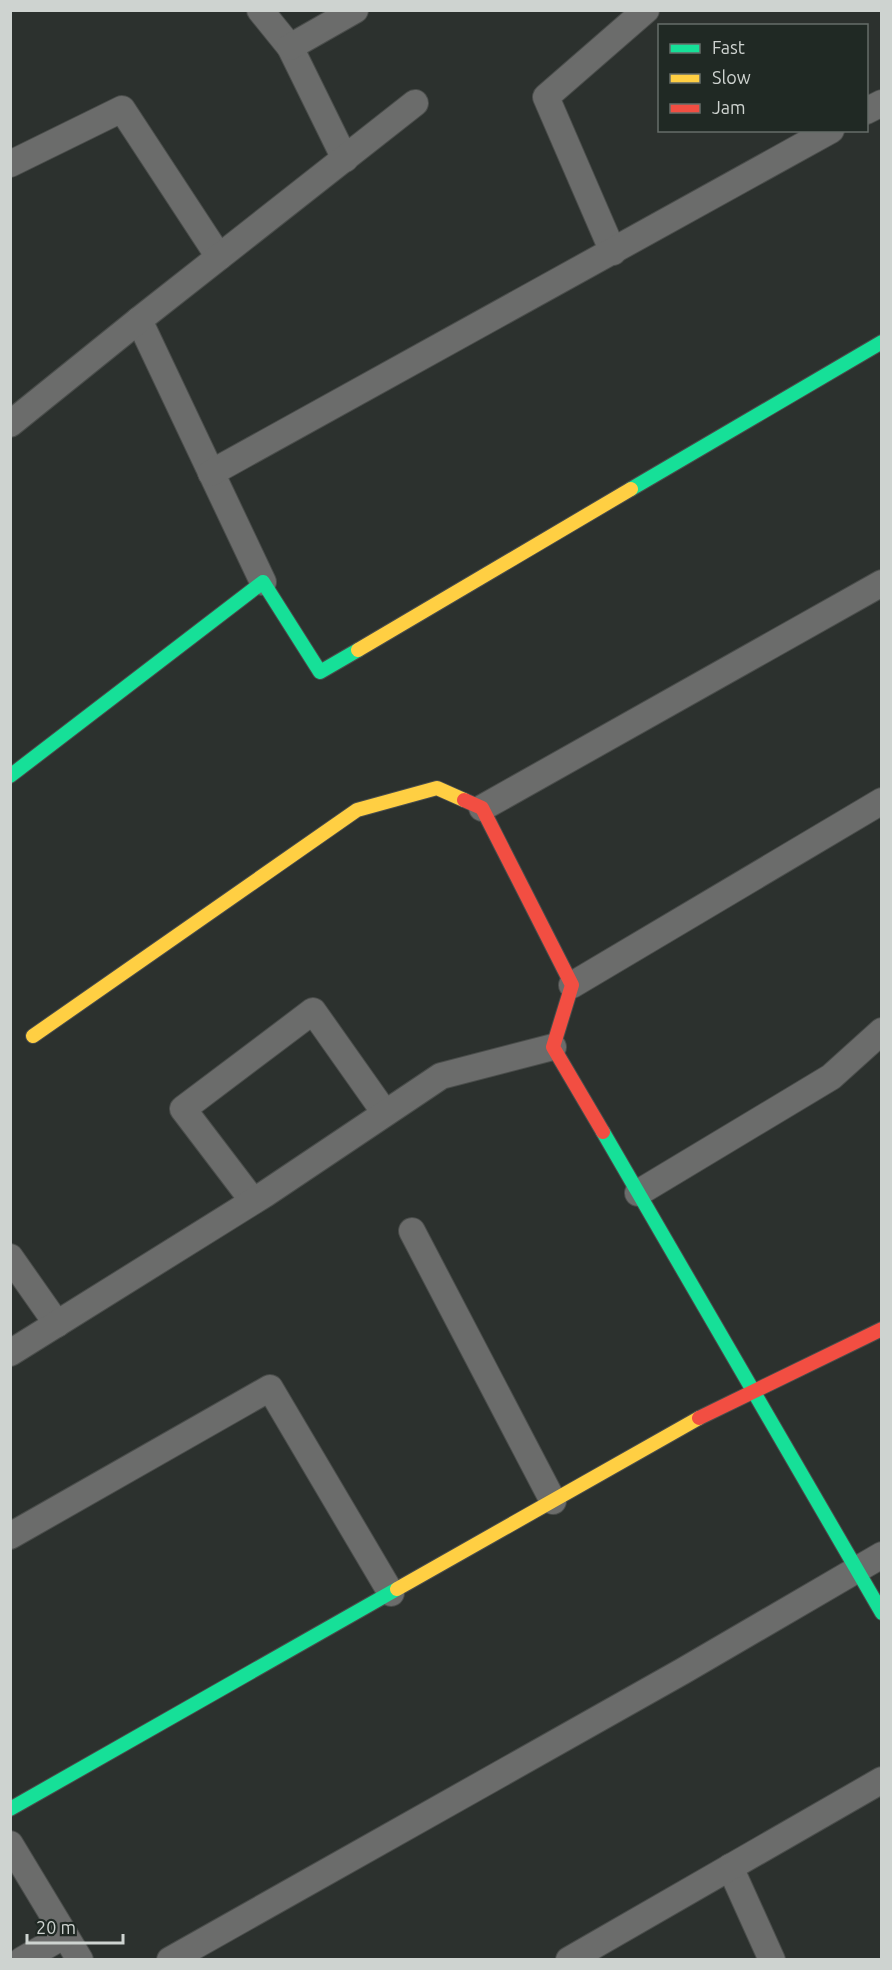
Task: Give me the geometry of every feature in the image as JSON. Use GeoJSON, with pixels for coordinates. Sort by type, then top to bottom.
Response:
{"type":"FeatureCollection","features":[{"type":"Feature","properties":{"kind":"street"},"geometry":{"type":"LineString","coordinates":[[260,10],[290,47],[345,159]]}},
{"type":"Feature","properties":{"kind":"street"},"geometry":{"type":"LineString","coordinates":[[290,47],[355,10]]}},
{"type":"Feature","properties":{"kind":"street"},"geometry":{"type":"LineString","coordinates":[[613,252],[546,97],[646,10]]}},
{"type":"Feature","properties":{"kind":"street"},"geometry":{"type":"LineString","coordinates":[[868,110],[882,103]]}},
{"type":"Feature","properties":{"kind":"street"},"geometry":{"type":"LineString","coordinates":[[10,424],[415,104]]}},
{"type":"Feature","properties":{"kind":"street"},"geometry":{"type":"LineString","coordinates":[[10,164],[122,109],[219,257]]}},
{"type":"Feature","properties":{"kind":"street"},"geometry":{"type":"LineString","coordinates":[[211,473],[827,132]]}},
{"type":"Feature","properties":{"kind":"street"},"geometry":{"type":"LineString","coordinates":[[139,320],[263,582],[320,672],[882,342]]}},
{"type":"Feature","properties":{"kind":"street"},"geometry":{"type":"LineString","coordinates":[[10,776],[263,582]]}},
{"type":"Feature","properties":{"kind":"street"},"geometry":{"type":"LineString","coordinates":[[482,808],[882,583]]}},
{"type":"Feature","properties":{"kind":"street"},"geometry":{"type":"LineString","coordinates":[[33,1036],[357,810],[437,788],[482,808],[572,985]]}},
{"type":"Feature","properties":{"kind":"street"},"geometry":{"type":"LineString","coordinates":[[882,801],[572,985],[553,1047],[882,1613]]}},
{"type":"Feature","properties":{"kind":"street"},"geometry":{"type":"LineString","coordinates":[[253,1201],[183,1109],[313,1011],[385,1113]]}},
{"type":"Feature","properties":{"kind":"street"},"geometry":{"type":"LineString","coordinates":[[638,1193],[831,1077],[882,1031]]}},
{"type":"Feature","properties":{"kind":"street"},"geometry":{"type":"LineString","coordinates":[[10,1353],[253,1201],[441,1076],[553,1047]]}},
{"type":"Feature","properties":{"kind":"street"},"geometry":{"type":"LineString","coordinates":[[412,1231],[553,1501]]}},
{"type":"Feature","properties":{"kind":"street"},"geometry":{"type":"LineString","coordinates":[[10,1257],[57,1324]]}},
{"type":"Feature","properties":{"kind":"street"},"geometry":{"type":"LineString","coordinates":[[10,1809],[704,1415],[882,1329]]}},
{"type":"Feature","properties":{"kind":"street"},"geometry":{"type":"LineString","coordinates":[[10,1536],[270,1388],[391,1593]]}},
{"type":"Feature","properties":{"kind":"street"},"geometry":{"type":"LineString","coordinates":[[170,1959],[683,1671],[882,1555]]}},
{"type":"Feature","properties":{"kind":"street"},"geometry":{"type":"LineString","coordinates":[[569,1959],[882,1780]]}},
{"type":"Feature","properties":{"kind":"street"},"geometry":{"type":"LineString","coordinates":[[10,1844],[80,1959]]}},
{"type":"Feature","properties":{"kind":"street"},"geometry":{"type":"LineString","coordinates":[[730,1867],[772,1959]]}},
{"type":"Feature","properties":{"kind":"street"},"geometry":{"type":"LineString","coordinates":[[22,1959],[65,1935]]}},
{"type":"Feature","properties":{"kind":"traffic: fast"},"geometry":{"type":"LineString","coordinates":[[631,489],[882,342]]}},
{"type":"Feature","properties":{"kind":"traffic: fast"},"geometry":{"type":"LineString","coordinates":[[10,776],[263,582],[320,672],[358,650]]}},
{"type":"Feature","properties":{"kind":"traffic: fast"},"geometry":{"type":"LineString","coordinates":[[603,1132],[882,1613]]}},
{"type":"Feature","properties":{"kind":"traffic: fast"},"geometry":{"type":"LineString","coordinates":[[10,1809],[397,1589]]}},
{"type":"Feature","properties":{"kind":"traffic: slow"},"geometry":{"type":"LineString","coordinates":[[358,650],[631,489]]}},
{"type":"Feature","properties":{"kind":"traffic: slow"},"geometry":{"type":"LineString","coordinates":[[33,1036],[357,810],[437,788],[464,800]]}},
{"type":"Feature","properties":{"kind":"traffic: slow"},"geometry":{"type":"LineString","coordinates":[[397,1589],[699,1418]]}},
{"type":"Feature","properties":{"kind":"traffic: jam"},"geometry":{"type":"LineString","coordinates":[[464,800],[482,808],[572,985],[553,1047],[603,1132]]}},
{"type":"Feature","properties":{"kind":"traffic: jam"},"geometry":{"type":"LineString","coordinates":[[699,1418],[882,1329]]}}]}
